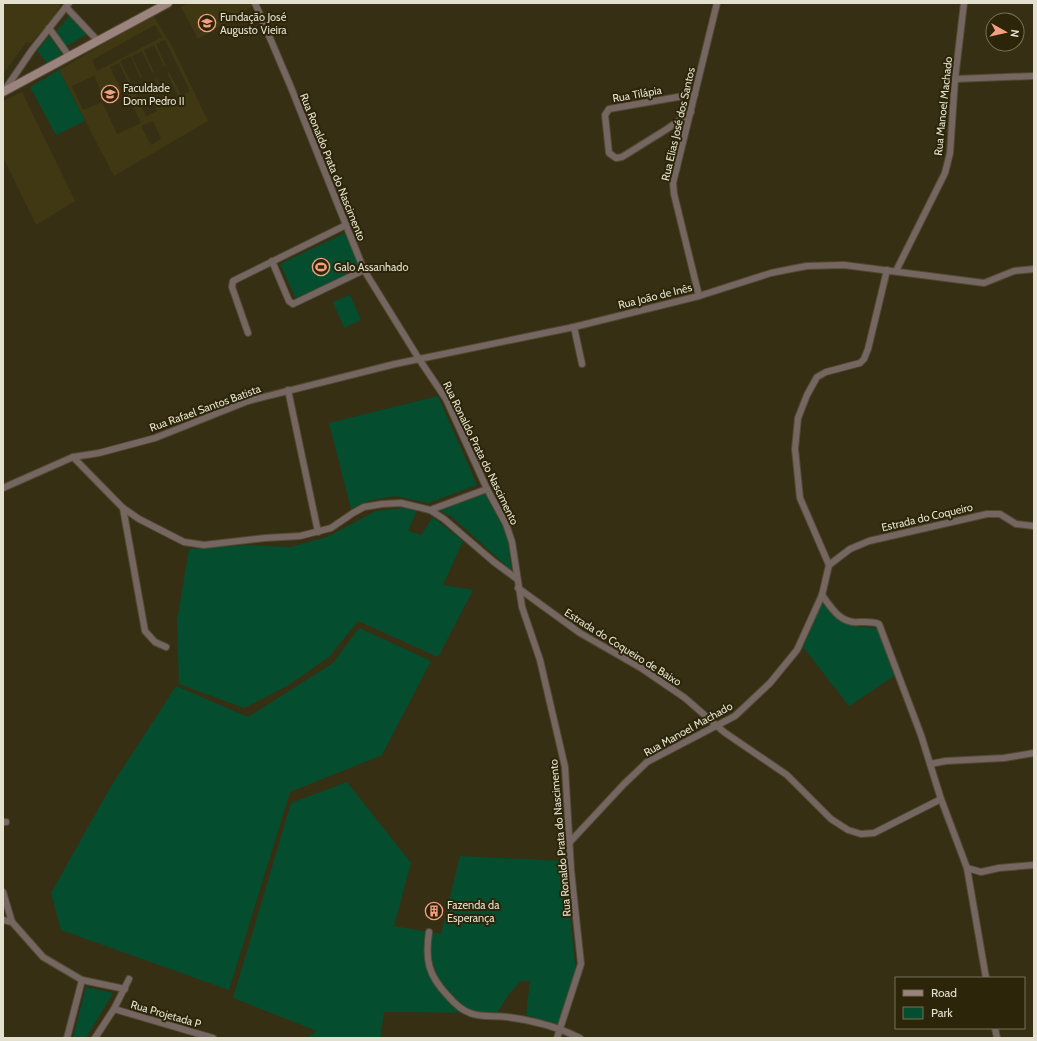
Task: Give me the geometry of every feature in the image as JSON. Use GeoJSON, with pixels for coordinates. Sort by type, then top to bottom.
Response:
{"type":"FeatureCollection","features":[{"type":"Feature","properties":{"kind":"main road"},"geometry":{"type":"LineString","coordinates":[[3,92],[168,3]]}},
{"type":"Feature","properties":{"kind":"street","name":"Rua Ronaldo Prata do Nascimento"},"geometry":{"type":"LineString","coordinates":[[255,3],[364,270],[419,359],[446,399],[487,489],[506,524],[512,542],[522,607],[540,660],[563,755],[569,844],[581,964],[557,1038]]}},
{"type":"Feature","properties":{"kind":"street","name":"Rua Elias José dos Santos"},"geometry":{"type":"LineString","coordinates":[[699,296],[673,188],[717,3]]}},
{"type":"Feature","properties":{"kind":"street","name":"Rua Manoel Machado"},"geometry":{"type":"LineString","coordinates":[[896,271],[945,173],[950,153],[955,80],[964,3]]}},
{"type":"Feature","properties":{"kind":"street"},"geometry":{"type":"LineString","coordinates":[[3,92],[49,28],[68,5],[98,40]]}},
{"type":"Feature","properties":{"kind":"street"},"geometry":{"type":"LineString","coordinates":[[49,28],[69,56]]}},
{"type":"Feature","properties":{"kind":"street"},"geometry":{"type":"LineString","coordinates":[[955,80],[1034,76]]}},
{"type":"Feature","properties":{"kind":"street","name":"Rua Tilápia"},"geometry":{"type":"LineString","coordinates":[[691,112],[622,157],[618,158],[612,156],[608,147],[605,115],[607,111],[695,94]]}},
{"type":"Feature","properties":{"kind":"street"},"geometry":{"type":"LineString","coordinates":[[248,333],[232,287],[233,281],[346,225]]}},
{"type":"Feature","properties":{"kind":"street"},"geometry":{"type":"LineString","coordinates":[[272,261],[289,301],[293,304],[364,270]]}},
{"type":"Feature","properties":{"kind":"street","name":"Rua João de Inês"},"geometry":{"type":"LineString","coordinates":[[419,359],[574,327],[699,296],[771,273],[807,266],[844,265],[984,283],[1014,271],[1034,269]]}},
{"type":"Feature","properties":{"kind":"street"},"geometry":{"type":"LineString","coordinates":[[829,565],[800,498],[795,449],[798,418],[807,395],[817,377],[826,372],[856,365],[864,359],[868,350],[887,270]]}},
{"type":"Feature","properties":{"kind":"street"},"geometry":{"type":"LineString","coordinates":[[574,327],[582,364]]}},
{"type":"Feature","properties":{"kind":"street","name":"Rua Rafael Santos Batista"},"geometry":{"type":"LineString","coordinates":[[3,488],[73,457],[99,453],[155,438],[248,401],[364,371],[419,359]]}},
{"type":"Feature","properties":{"kind":"street"},"geometry":{"type":"LineString","coordinates":[[288,390],[318,532]]}},
{"type":"Feature","properties":{"kind":"street"},"geometry":{"type":"LineString","coordinates":[[73,457],[123,508],[177,539],[197,544],[294,537],[318,532],[336,525],[352,513],[373,505],[401,503],[430,510],[455,527],[494,562],[517,579]]}},
{"type":"Feature","properties":{"kind":"street"},"geometry":{"type":"LineString","coordinates":[[430,510],[487,489]]}},
{"type":"Feature","properties":{"kind":"street"},"geometry":{"type":"LineString","coordinates":[[123,508],[145,631],[155,642],[166,647]]}},
{"type":"Feature","properties":{"kind":"street","name":"Estrada do Coqueiro"},"geometry":{"type":"LineString","coordinates":[[829,565],[855,546],[869,541],[987,514],[1000,514],[1014,523],[1034,526]]}},
{"type":"Feature","properties":{"kind":"street","name":"Rua Manoel Machado"},"geometry":{"type":"LineString","coordinates":[[569,844],[624,784],[647,762],[735,716],[779,674],[800,644],[822,595],[829,565]]}},
{"type":"Feature","properties":{"kind":"street","name":"Estrada do Coqueiro de Baixo"},"geometry":{"type":"LineString","coordinates":[[518,588],[580,633],[652,675],[685,698],[716,725],[787,775],[831,819],[853,832],[861,834],[874,833],[941,799]]}},
{"type":"Feature","properties":{"kind":"street"},"geometry":{"type":"LineString","coordinates":[[822,595],[830,607],[845,620],[852,622],[873,622],[879,624],[966,868],[986,977]]}},
{"type":"Feature","properties":{"kind":"street"},"geometry":{"type":"LineString","coordinates":[[930,764],[946,761],[1004,758],[1034,754]]}},
{"type":"Feature","properties":{"kind":"street"},"geometry":{"type":"LineString","coordinates":[[966,868],[981,872],[999,868],[1034,865]]}},
{"type":"Feature","properties":{"kind":"street"},"geometry":{"type":"LineString","coordinates":[[3,892],[12,922],[43,957],[82,980],[125,989]]}},
{"type":"Feature","properties":{"kind":"street"},"geometry":{"type":"LineString","coordinates":[[3,920],[12,922]]}},
{"type":"Feature","properties":{"kind":"street"},"geometry":{"type":"LineString","coordinates":[[429,932],[427,954],[430,969],[441,988],[460,1008],[475,1014],[507,1017],[561,1029],[580,1038]]}},
{"type":"Feature","properties":{"kind":"street"},"geometry":{"type":"LineString","coordinates":[[67,1038],[82,980]]}},
{"type":"Feature","properties":{"kind":"street"},"geometry":{"type":"LineString","coordinates":[[94,1038],[114,1010],[129,980]]}},
{"type":"Feature","properties":{"kind":"street","name":"Rua Projetada P"},"geometry":{"type":"LineString","coordinates":[[114,1010],[213,1038]]}},
{"type":"Feature","properties":{"kind":"shaded area"},"geometry":{"type":"Polygon","coordinates":[[[3,3],[61,3],[55,15],[30,44],[27,42],[25,44],[3,74],[3,3]]]}},
{"type":"Feature","properties":{"kind":"shaded area","name":"Fundação José Augusto Vieira"},"geometry":{"type":"Polygon","coordinates":[[[189,3],[252,3],[253,6],[198,39],[181,7],[189,3]]]}},
{"type":"Feature","properties":{"kind":"shaded area","name":"Faculdade Dom Pedro II"},"geometry":{"type":"Polygon","coordinates":[[[153,15],[172,46],[208,121],[114,176],[59,70],[153,15]],[[155,25],[92,60],[97,71],[162,37],[155,25]],[[165,40],[156,44],[166,66],[164,67],[154,45],[144,50],[154,72],[152,73],[142,51],[132,56],[142,77],[140,78],[131,56],[120,61],[131,83],[129,84],[119,63],[110,67],[122,92],[105,100],[94,76],[72,86],[83,110],[102,102],[117,134],[141,123],[125,89],[132,86],[146,116],[157,111],[144,83],[146,82],[158,108],[166,104],[155,78],[156,77],[168,103],[179,98],[167,73],[169,72],[182,96],[190,91],[165,40]],[[153,121],[141,126],[151,145],[161,139],[153,121]]]}},
{"type":"Feature","properties":{"kind":"shaded area"},"geometry":{"type":"Polygon","coordinates":[[[22,92],[75,201],[36,225],[3,157],[3,101],[22,92]]]}},
{"type":"Feature","properties":{"kind":"green space"},"geometry":{"type":"Polygon","coordinates":[[[70,15],[87,34],[65,47],[55,33],[70,15]]]}},
{"type":"Feature","properties":{"kind":"green space"},"geometry":{"type":"Polygon","coordinates":[[[49,36],[62,54],[47,63],[37,51],[49,36]]]}},
{"type":"Feature","properties":{"kind":"green space"},"geometry":{"type":"Polygon","coordinates":[[[59,70],[85,121],[56,135],[30,87],[59,70]]]}},
{"type":"Feature","properties":{"kind":"green space","name":"Galo Assanhado"},"geometry":{"type":"Polygon","coordinates":[[[345,233],[362,270],[297,301],[280,264],[345,233]]]}},
{"type":"Feature","properties":{"kind":"green space"},"geometry":{"type":"Polygon","coordinates":[[[350,295],[361,320],[344,328],[333,302],[350,295]]]}},
{"type":"Feature","properties":{"kind":"green space"},"geometry":{"type":"Polygon","coordinates":[[[438,396],[477,485],[428,503],[395,496],[371,500],[351,509],[329,423],[438,396]]]}},
{"type":"Feature","properties":{"kind":"green space"},"geometry":{"type":"Polygon","coordinates":[[[485,494],[506,533],[512,571],[452,517],[439,510],[485,494]]]}},
{"type":"Feature","properties":{"kind":"green space"},"geometry":{"type":"Polygon","coordinates":[[[403,508],[417,510],[408,531],[421,535],[433,517],[463,541],[443,585],[473,590],[438,657],[358,621],[329,657],[287,686],[244,708],[179,684],[177,621],[189,549],[245,545],[290,547],[327,537],[376,511],[403,508]]]}},
{"type":"Feature","properties":{"kind":"green space"},"geometry":{"type":"Polygon","coordinates":[[[823,602],[841,621],[846,624],[858,627],[877,628],[894,676],[849,706],[803,647],[823,602]]]}},
{"type":"Feature","properties":{"kind":"green space"},"geometry":{"type":"Polygon","coordinates":[[[359,628],[431,661],[382,755],[290,792],[229,990],[61,930],[51,893],[110,788],[176,686],[248,717],[333,663],[359,628]]]}},
{"type":"Feature","properties":{"kind":"green space"},"geometry":{"type":"Polygon","coordinates":[[[347,782],[411,863],[394,926],[441,934],[460,856],[564,861],[576,971],[559,1025],[526,1015],[530,981],[521,981],[509,994],[497,1013],[384,1012],[380,1038],[307,1038],[317,1031],[233,998],[291,803],[347,782]]]}},
{"type":"Feature","properties":{"kind":"green space"},"geometry":{"type":"Polygon","coordinates":[[[86,987],[113,993],[86,1038],[73,1038],[86,987]]]}},
{"type":"Feature","properties":{"kind":"place","name":"Fundação José Augusto Vieira"},"geometry":{"type":"Point","coordinates":[207,23]}},
{"type":"Feature","properties":{"kind":"place","name":"Faculdade Dom Pedro II"},"geometry":{"type":"Point","coordinates":[110,94]}},
{"type":"Feature","properties":{"kind":"place","name":"Galo Assanhado"},"geometry":{"type":"Point","coordinates":[321,267]}},
{"type":"Feature","properties":{"kind":"place","name":"Fazenda da Esperança"},"geometry":{"type":"Point","coordinates":[434,911]}}]}
